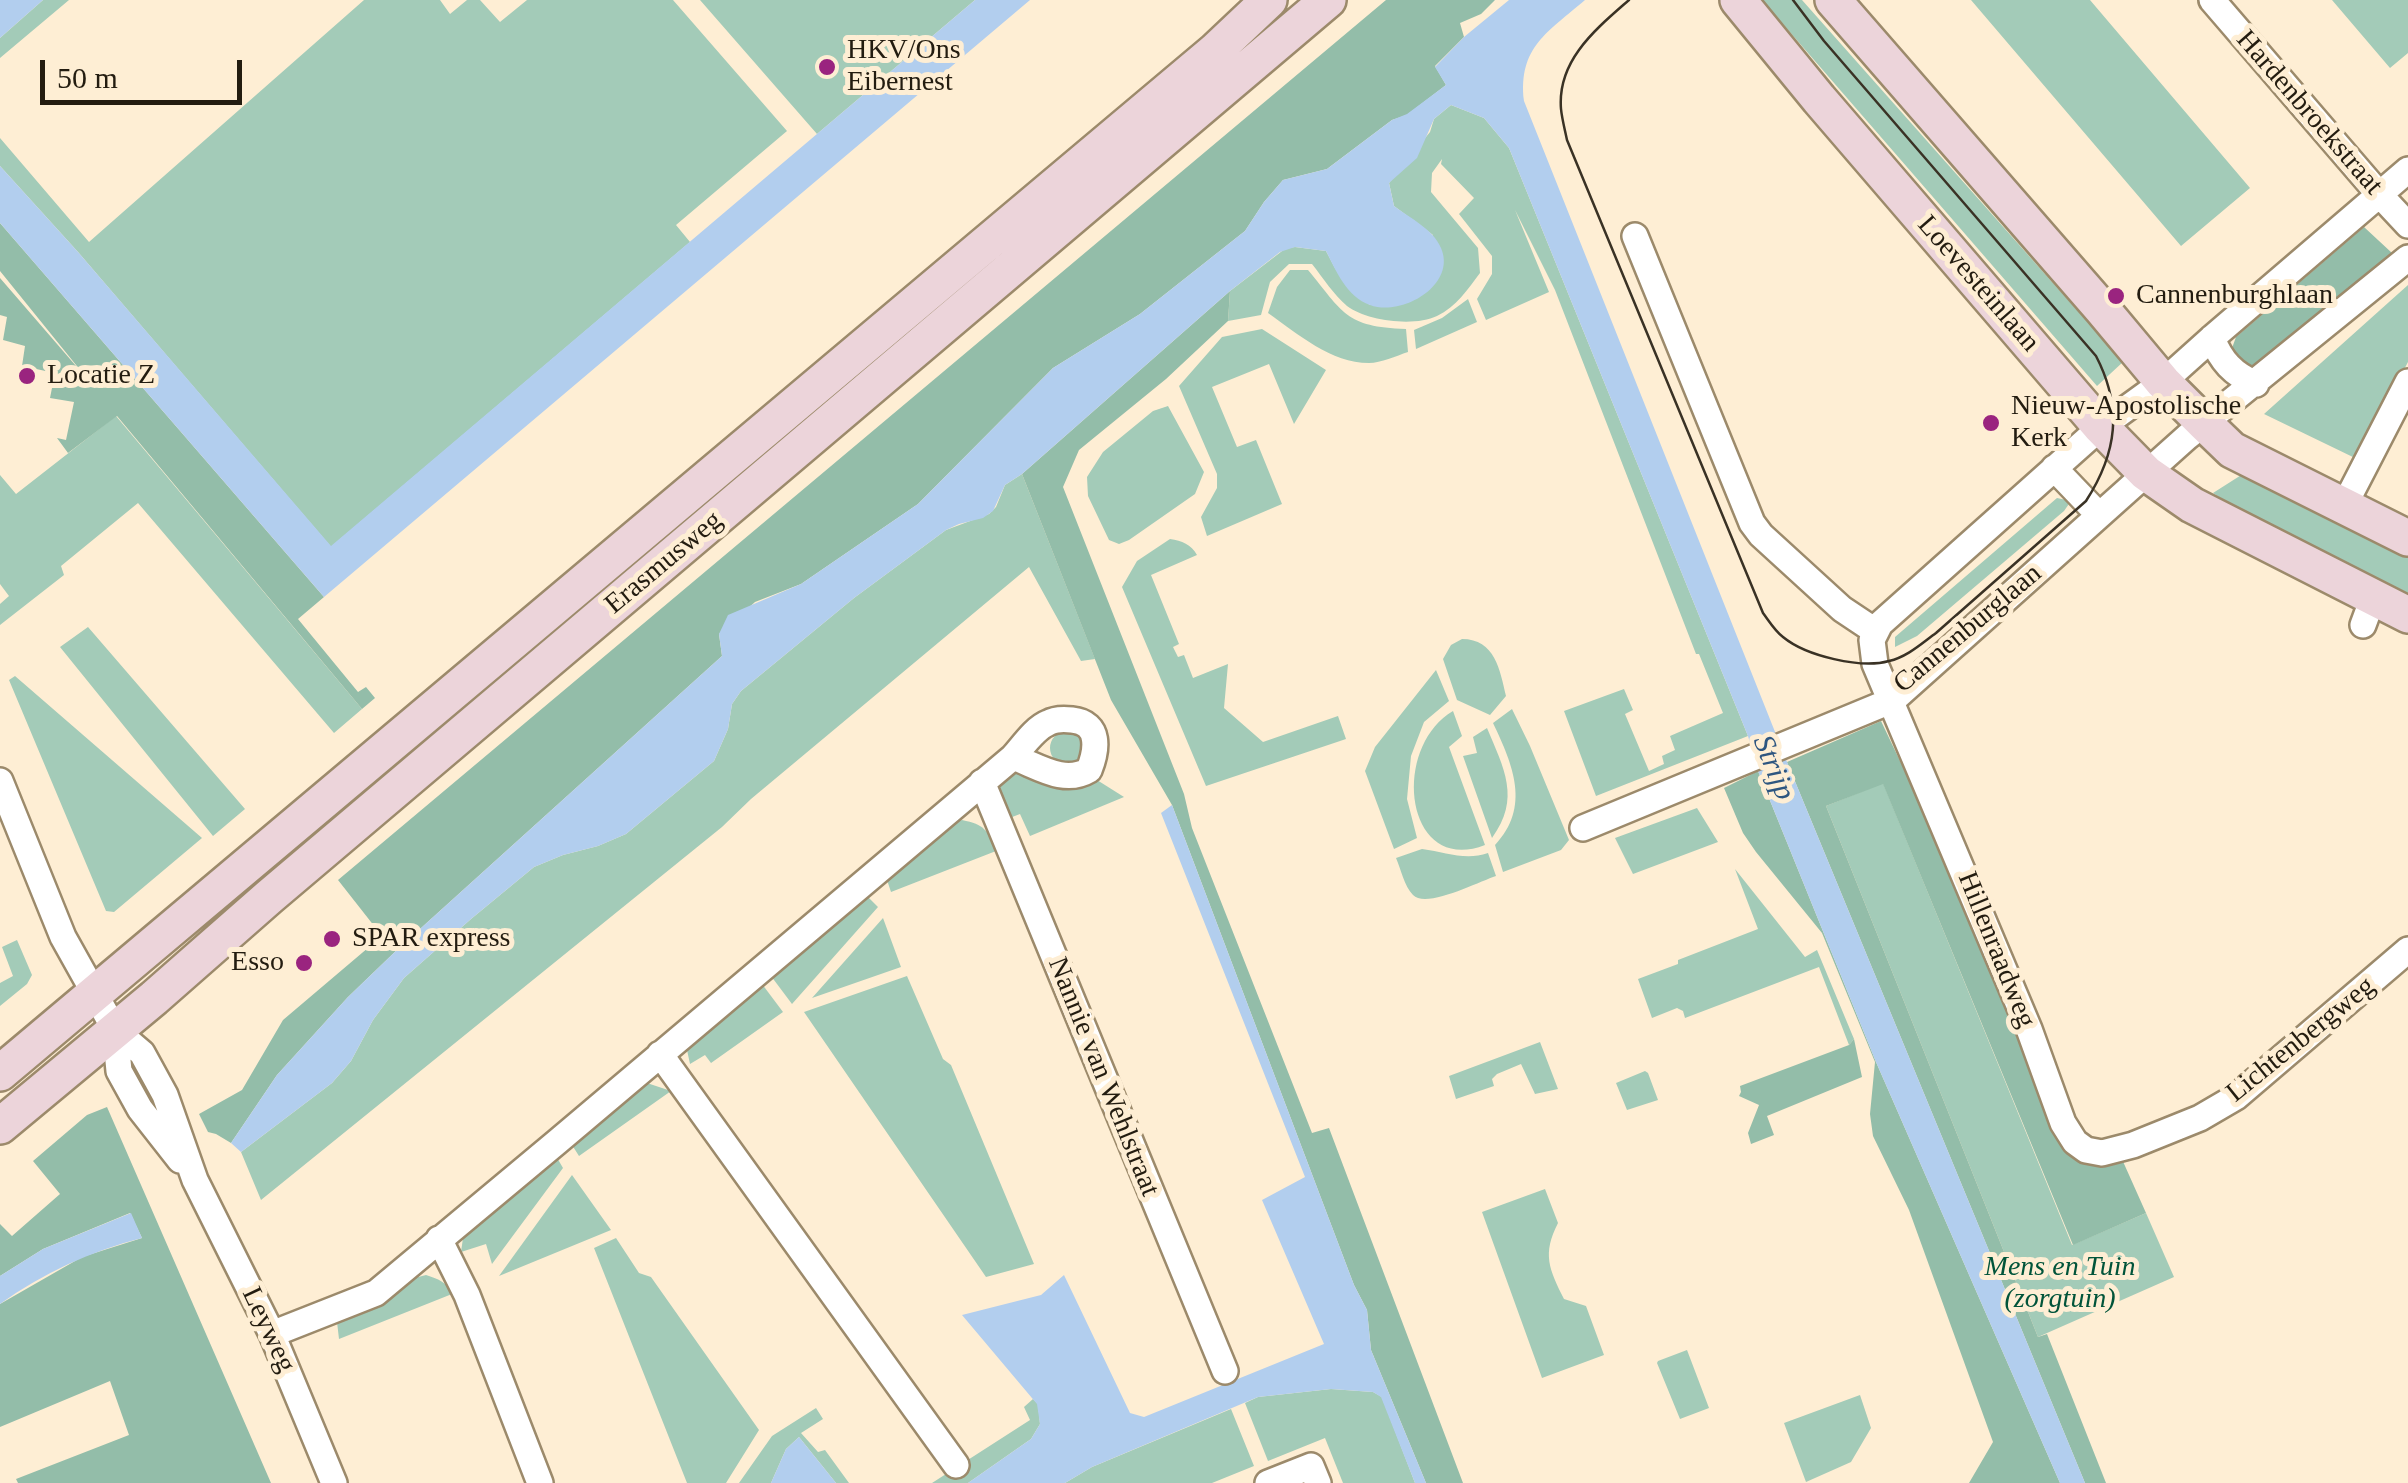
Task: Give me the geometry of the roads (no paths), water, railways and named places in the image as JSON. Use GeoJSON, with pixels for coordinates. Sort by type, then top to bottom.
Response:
{"type":"FeatureCollection","features":[{"type":"Feature","properties":{"kind":"main road","name":"Erasmusweg"},"geometry":{"type":"LineString","coordinates":[[0,1073],[1215,51],[1268,0]]}},
{"type":"Feature","properties":{"kind":"main road","name":"Erasmusweg"},"geometry":{"type":"LineString","coordinates":[[0,1126],[1328,0]]}},
{"type":"Feature","properties":{"kind":"main road","name":"Loevesteinlaan"},"geometry":{"type":"LineString","coordinates":[[1738,0],[2100,427],[2146,473],[2368,612],[2408,615]]}},
{"type":"Feature","properties":{"kind":"main road"},"geometry":{"type":"LineString","coordinates":[[1832,0],[2163,382],[2232,450],[2408,538]]}},
{"type":"Feature","properties":{"kind":"street","name":"Hardenbroekstraat"},"geometry":{"type":"LineString","coordinates":[[2212,0],[2408,225]]}},
{"type":"Feature","properties":{"kind":"street","name":"Cannenburglaan"},"geometry":{"type":"LineString","coordinates":[[2408,170],[2163,382],[2100,427],[1880,624],[1872,640],[1872,652],[1892,700],[2204,423],[2408,258]]}},
{"type":"Feature","properties":{"kind":"street"},"geometry":{"type":"LineString","coordinates":[[1634,236],[1752,523],[1842,609],[1876,631]]}},
{"type":"Feature","properties":{"kind":"street"},"geometry":{"type":"LineString","coordinates":[[2212,338],[2238,376],[2256,384]]}},
{"type":"Feature","properties":{"kind":"street"},"geometry":{"type":"LineString","coordinates":[[2344,506],[2408,382]]}},
{"type":"Feature","properties":{"kind":"street"},"geometry":{"type":"LineString","coordinates":[[2054,468],[2099,516]]}},
{"type":"Feature","properties":{"kind":"street"},"geometry":{"type":"LineString","coordinates":[[1583,828],[1892,700]]}},
{"type":"Feature","properties":{"kind":"street","name":"Hillenraadweg"},"geometry":{"type":"LineString","coordinates":[[1892,700],[2029,1029],[2063,1123],[2075,1142],[2086,1150],[2102,1153],[2133,1145]]}},
{"type":"Feature","properties":{"kind":"street"},"geometry":{"type":"LineString","coordinates":[[272,1334],[376,1293],[1013,757]]}},
{"type":"Feature","properties":{"kind":"street","name":"Leyweg"},"geometry":{"type":"LineString","coordinates":[[0,781],[63,938],[115,1030],[119,1071],[140,1110],[195,1180],[272,1334],[334,1483]]}},
{"type":"Feature","properties":{"kind":"street","name":"Nannie van Wehlstraat"},"geometry":{"type":"LineString","coordinates":[[982,782],[1225,1371]]}},
{"type":"Feature","properties":{"kind":"street","name":"Lichtenbergweg"},"geometry":{"type":"LineString","coordinates":[[2133,1145],[2200,1118],[2236,1097],[2408,950]]}},
{"type":"Feature","properties":{"kind":"street"},"geometry":{"type":"LineString","coordinates":[[660,1054],[956,1465]]}},
{"type":"Feature","properties":{"kind":"street"},"geometry":{"type":"LineString","coordinates":[[439,1239],[466,1295],[540,1483]]}},
{"type":"Feature","properties":{"kind":"street"},"geometry":{"type":"LineString","coordinates":[[1268,1483],[1311,1466],[1318,1483]]}},
{"type":"Feature","properties":{"kind":"water"},"geometry":{"type":"Polygon","coordinates":[[[0,0],[43,0],[0,38],[0,0]]]}},
{"type":"Feature","properties":{"kind":"water"},"geometry":{"type":"Polygon","coordinates":[[[975,0],[1030,0],[324,597],[0,223],[0,166],[331,546],[975,0]]]}},
{"type":"Feature","properties":{"kind":"water","name":"Strijp"},"geometry":{"type":"Polygon","coordinates":[[[1509,0],[1585,0],[1538,42],[1526,67],[1524,101],[1787,762],[2085,1483],[2060,1483],[1876,1062],[1509,148],[1484,118],[1451,105],[1434,119],[1417,158],[1389,183],[1394,206],[1427,230],[1441,248],[1441,274],[1424,295],[1397,306],[1370,305],[1349,290],[1326,251],[1295,247],[1280,252],[1005,485],[993,511],[946,530],[854,598],[741,691],[732,704],[728,729],[714,761],[626,834],[534,867],[404,978],[373,1020],[351,1061],[332,1083],[241,1152],[231,1143],[277,1075],[348,997],[722,656],[719,634],[728,615],[801,584],[918,504],[1053,368],[1140,314],[1245,231],[1283,180],[1327,169],[1446,85],[1435,67],[1509,0]]]}},
{"type":"Feature","properties":{"kind":"water"},"geometry":{"type":"Polygon","coordinates":[[[1172,805],[1354,1285],[1367,1310],[1371,1350],[1426,1483],[1415,1483],[1381,1397],[1373,1392],[1331,1389],[1258,1397],[1092,1467],[1065,1483],[968,1483],[1031,1439],[1040,1424],[1037,1404],[962,1315],[1041,1295],[1064,1275],[1130,1413],[1144,1417],[1324,1344],[1262,1200],[1305,1177],[1161,813],[1172,805]]]}},
{"type":"Feature","properties":{"kind":"water"},"geometry":{"type":"Polygon","coordinates":[[[131,1213],[142,1238],[68,1264],[0,1304],[0,1276],[43,1249],[131,1213]]]}},
{"type":"Feature","properties":{"kind":"water"},"geometry":{"type":"Polygon","coordinates":[[[799,1437],[836,1483],[771,1483],[786,1449],[799,1437]]]}},
{"type":"Feature","properties":{"kind":"tram line"},"geometry":{"type":"LineString","coordinates":[[1629,0],[1581,47],[1565,75],[1561,109],[1567,140],[1763,613],[1780,635],[1805,650],[1849,662],[1877,663],[1914,650],[1936,633],[2086,501],[2110,448],[2113,412],[2105,375],[2096,356],[1793,0]]}},
{"type":"Feature","properties":{"kind":"place","name":"HKV/Ons Eibernest"},"geometry":{"type":"Point","coordinates":[827,67]}},
{"type":"Feature","properties":{"kind":"place","name":"Cannenburghlaan"},"geometry":{"type":"Point","coordinates":[2116,296]}},
{"type":"Feature","properties":{"kind":"place","name":"Locatie Z"},"geometry":{"type":"Point","coordinates":[27,376]}},
{"type":"Feature","properties":{"kind":"place","name":"Nieuw-Apostolische Kerk"},"geometry":{"type":"Point","coordinates":[1991,423]}},
{"type":"Feature","properties":{"kind":"place","name":"SPAR express"},"geometry":{"type":"Point","coordinates":[332,939]}},
{"type":"Feature","properties":{"kind":"place","name":"Esso"},"geometry":{"type":"Point","coordinates":[304,963]}},
{"type":"Feature","properties":{"kind":"park label","name":"Mens en Tuin (zorgtuin)"},"geometry":{"type":"Point","coordinates":[2060,1284]}}]}
